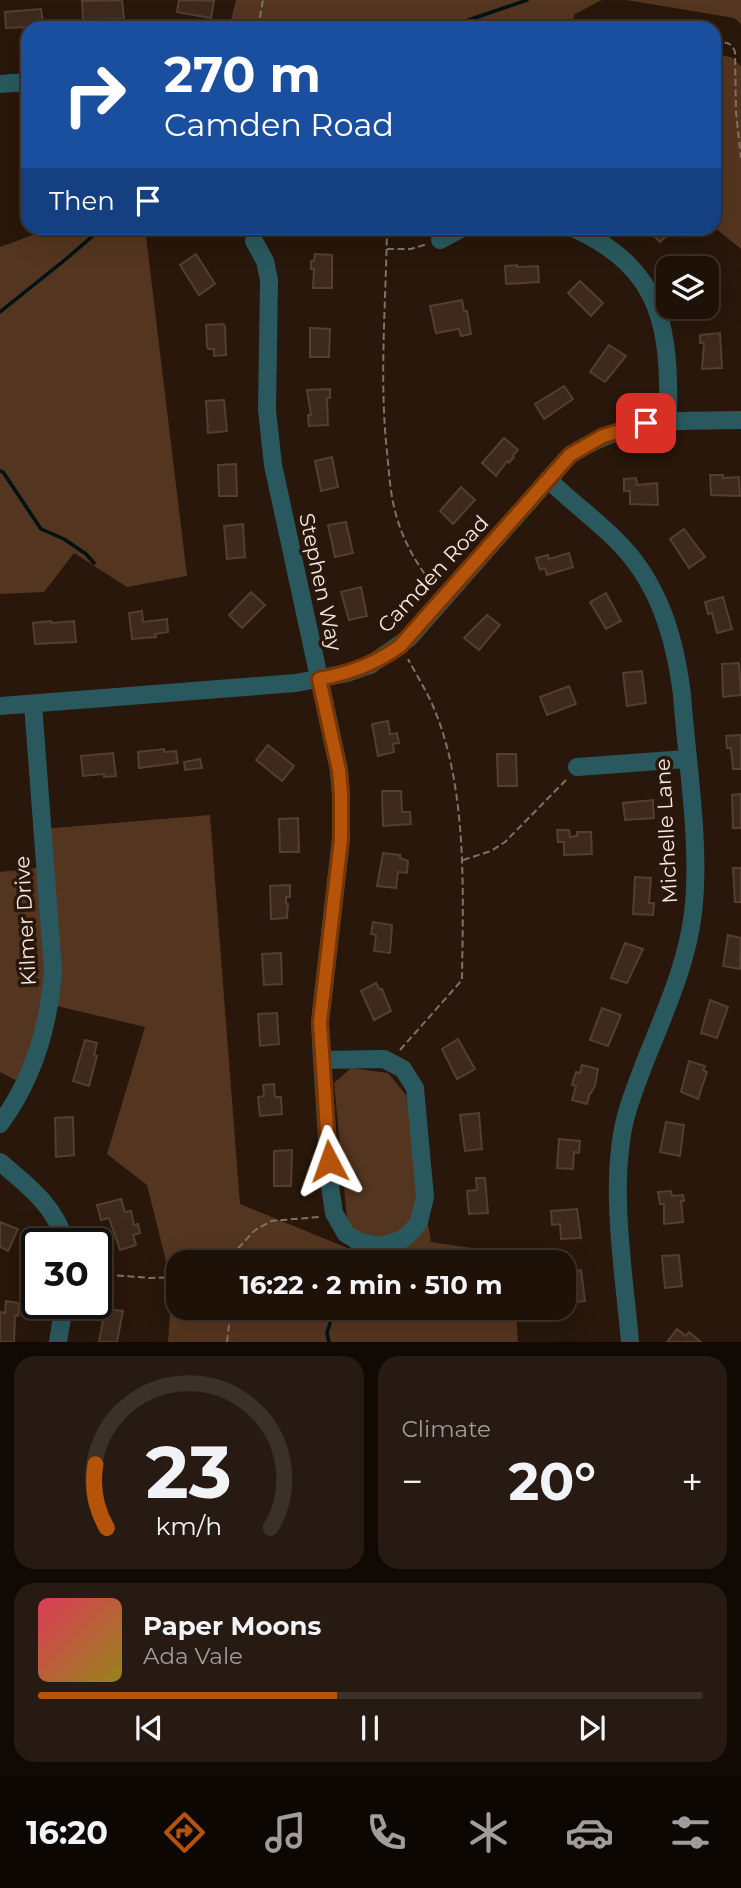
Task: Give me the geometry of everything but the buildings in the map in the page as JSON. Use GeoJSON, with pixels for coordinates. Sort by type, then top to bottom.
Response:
{"type":"FeatureCollection","features":[{"type":"Feature","properties":{"kind":"street"},"geometry":{"type":"LineString","coordinates":[[0,84],[21,82]]}},
{"type":"Feature","properties":{"kind":"street"},"geometry":{"type":"LineString","coordinates":[[440,240],[449,235]]}},
{"type":"Feature","properties":{"kind":"street"},"geometry":{"type":"LineString","coordinates":[[590,235],[620,255],[638,274],[654,300],[663,325],[666,350],[668,421]]}},
{"type":"Feature","properties":{"kind":"street","name":"Stephen Way"},"geometry":{"type":"LineString","coordinates":[[254,241],[265,261],[269,280],[267,410],[273,465],[339,770],[341,839],[320,1022],[334,1213]]}},
{"type":"Feature","properties":{"kind":"street","name":"Camden Road"},"geometry":{"type":"LineString","coordinates":[[0,706],[296,683],[347,673],[370,665],[400,646],[570,455],[603,436],[646,423],[741,420]]}},
{"type":"Feature","properties":{"kind":"street","name":"Michelle Lane"},"geometry":{"type":"LineString","coordinates":[[548,480],[617,541],[637,565],[666,618],[678,666],[694,850],[693,914],[681,965],[628,1109],[619,1159],[618,1195],[630,1342]]}},
{"type":"Feature","properties":{"kind":"street","name":"Kilmer Drive"},"geometry":{"type":"LineString","coordinates":[[0,1124],[29,1077],[51,1006],[53,970],[33,704]]}},
{"type":"Feature","properties":{"kind":"street"},"geometry":{"type":"LineString","coordinates":[[577,767],[686,759]]}},
{"type":"Feature","properties":{"kind":"street"},"geometry":{"type":"LineString","coordinates":[[321,1060],[370,1057],[390,1061],[403,1069],[410,1078],[418,1098],[425,1197],[419,1222],[402,1239],[380,1246],[370,1245],[346,1234],[334,1213]]}},
{"type":"Feature","properties":{"kind":"street"},"geometry":{"type":"LineString","coordinates":[[0,1162],[49,1206],[61,1228]]}},
{"type":"Feature","properties":{"kind":"street"},"geometry":{"type":"LineString","coordinates":[[58,1342],[62,1319]]}},
{"type":"Feature","properties":{"kind":"path"},"geometry":{"type":"LineString","coordinates":[[259,21],[263,0]]}},
{"type":"Feature","properties":{"kind":"path"},"geometry":{"type":"LineString","coordinates":[[721,43],[729,42],[735,52],[736,113],[741,158]]}},
{"type":"Feature","properties":{"kind":"path"},"geometry":{"type":"LineString","coordinates":[[387,235],[383,411],[391,491],[394,510],[407,545],[420,569],[443,599]]}},
{"type":"Feature","properties":{"kind":"path"},"geometry":{"type":"LineString","coordinates":[[386,249],[411,249],[440,240]]}},
{"type":"Feature","properties":{"kind":"path"},"geometry":{"type":"LineString","coordinates":[[390,1061],[462,980],[463,860],[454,786],[433,705],[400,646]]}},
{"type":"Feature","properties":{"kind":"path"},"geometry":{"type":"LineString","coordinates":[[463,860],[491,851],[505,842],[577,767]]}},
{"type":"Feature","properties":{"kind":"path"},"geometry":{"type":"LineString","coordinates":[[237,1250],[254,1231],[271,1221],[334,1213]]}},
{"type":"Feature","properties":{"kind":"path"},"geometry":{"type":"LineString","coordinates":[[112,1275],[166,1277]]}},
{"type":"Feature","properties":{"kind":"path"},"geometry":{"type":"LineString","coordinates":[[227,1342],[230,1320]]}},
{"type":"Feature","properties":{"kind":"shaded area"},"geometry":{"type":"Polygon","coordinates":[[[236,0],[602,0],[575,14],[572,21],[231,21],[236,0]]]}},
{"type":"Feature","properties":{"kind":"shaded area"},"geometry":{"type":"Polygon","coordinates":[[[626,0],[741,0],[741,24],[734,18],[626,0]]]}},
{"type":"Feature","properties":{"kind":"shaded area"},"geometry":{"type":"Polygon","coordinates":[[[721,55],[731,57],[741,66],[741,249],[721,233],[721,55]]]}},
{"type":"Feature","properties":{"kind":"shaded area"},"geometry":{"type":"Polygon","coordinates":[[[33,235],[146,235],[187,576],[127,587],[74,553],[44,592],[0,594],[0,247],[33,235]]]}},
{"type":"Feature","properties":{"kind":"shaded area"},"geometry":{"type":"Polygon","coordinates":[[[210,815],[240,1204],[350,1249],[334,1083],[351,1068],[388,1073],[406,1095],[431,1242],[485,1250],[166,1250],[166,1261],[147,1185],[107,1154],[145,1027],[53,1005],[27,1086],[0,1072],[0,872],[46,867],[43,829],[210,815]]]}},
{"type":"Feature","properties":{"kind":"shaded area"},"geometry":{"type":"Polygon","coordinates":[[[170,1320],[517,1320],[518,1342],[168,1342],[170,1320]]]}},
{"type":"Feature","properties":{"kind":"waterway"},"geometry":{"type":"LineString","coordinates":[[466,21],[527,0]]}},
{"type":"Feature","properties":{"kind":"waterway"},"geometry":{"type":"LineString","coordinates":[[0,312],[94,235]]}},
{"type":"Feature","properties":{"kind":"waterway"},"geometry":{"type":"LineString","coordinates":[[0,471],[41,529],[64,539],[94,563]]}},
{"type":"Feature","properties":{"kind":"waterway"},"geometry":{"type":"LineString","coordinates":[[329,1342],[327,1333],[331,1320]]}},
{"type":"Feature","properties":{"kind":"route"},"geometry":{"type":"LineString","coordinates":[[329,1161],[320,1022],[341,839],[341,795],[339,770],[319,679],[370,665],[400,646],[570,455],[603,436],[646,423]]}}]}
